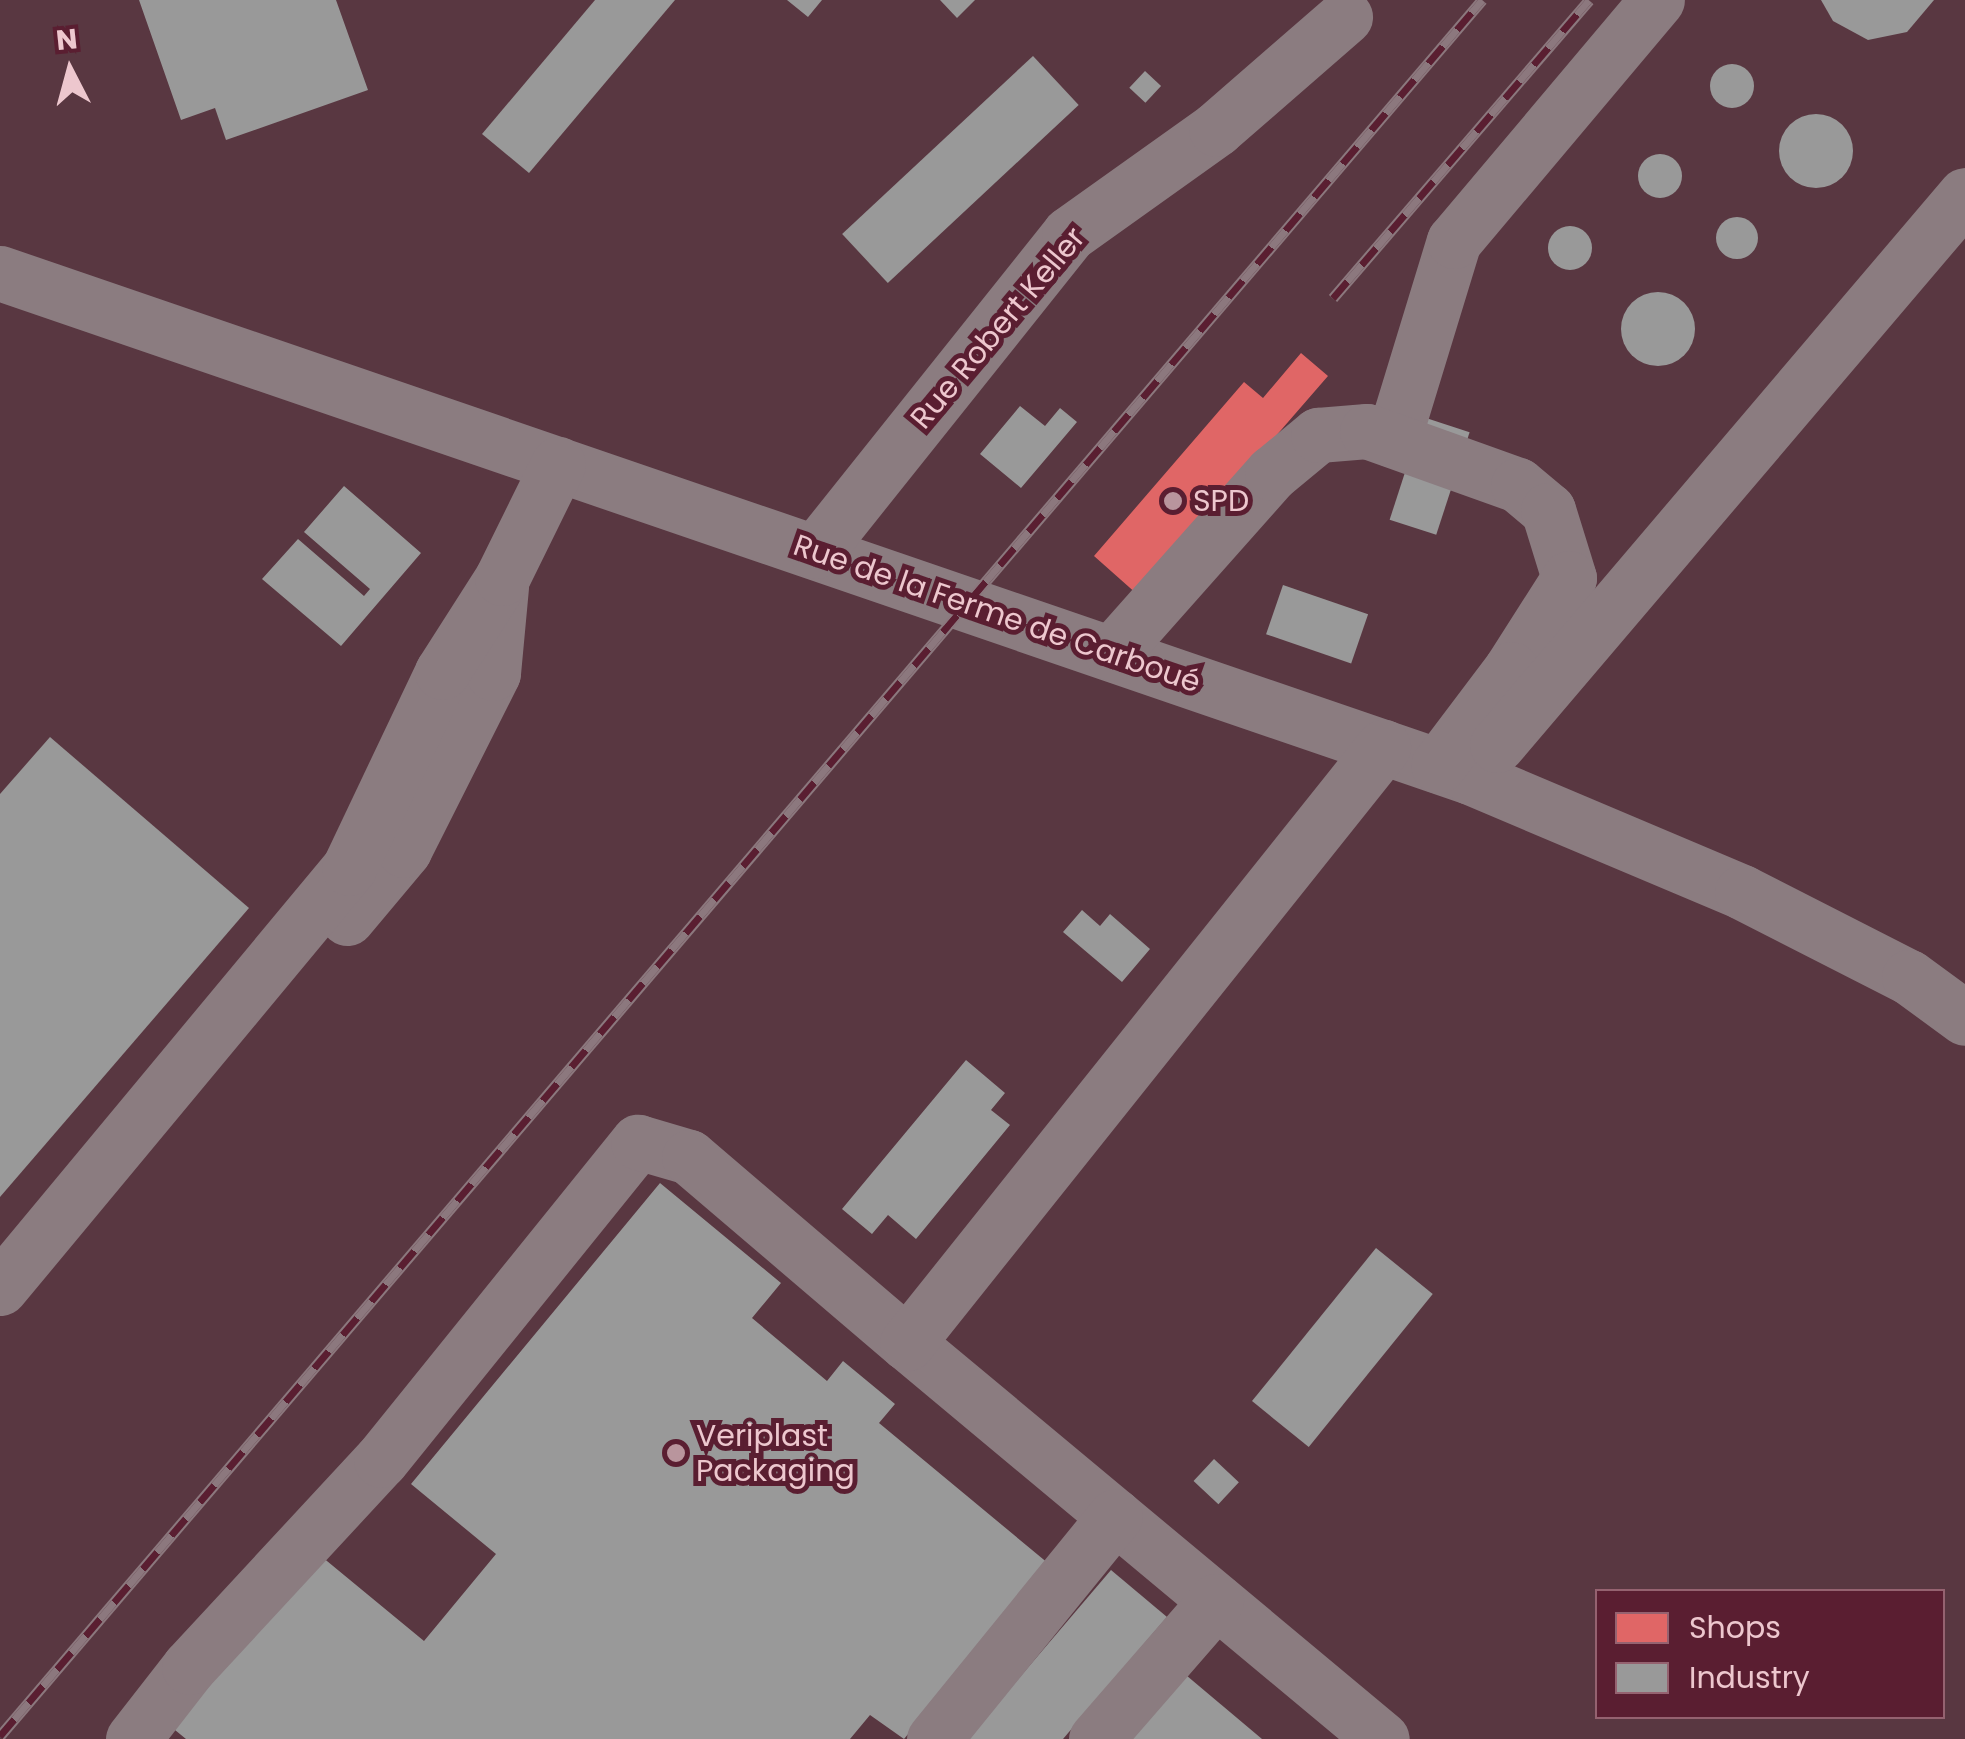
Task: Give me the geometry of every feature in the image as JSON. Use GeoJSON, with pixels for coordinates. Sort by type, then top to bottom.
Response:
{"type":"FeatureCollection","features":[{"type":"Feature","properties":{"kind":"street"},"geometry":{"type":"LineString","coordinates":[[1392,440],[1454,241],[1658,0]]}},
{"type":"Feature","properties":{"kind":"street","name":"Rue Robert Keller"},"geometry":{"type":"LineString","coordinates":[[816,551],[1069,234],[1216,129],[1345,17]]}},
{"type":"Feature","properties":{"kind":"street"},"geometry":{"type":"LineString","coordinates":[[1454,771],[1965,196]]}},
{"type":"Feature","properties":{"kind":"street","name":"Rue de la Ferme de Carboué"},"geometry":{"type":"LineString","coordinates":[[0,273],[1454,771],[1742,892],[1909,978],[1965,1018]]}},
{"type":"Feature","properties":{"kind":"street"},"geometry":{"type":"LineString","coordinates":[[1112,653],[1272,472],[1318,435],[1367,431],[1518,485],[1548,510],[1569,578],[1454,771]]}},
{"type":"Feature","properties":{"kind":"street"},"geometry":{"type":"LineString","coordinates":[[0,1288],[349,868],[442,672],[502,578],[558,464]]}},
{"type":"Feature","properties":{"kind":"street"},"geometry":{"type":"LineString","coordinates":[[0,1330],[404,850],[493,673],[502,578]]}},
{"type":"Feature","properties":{"kind":"street"},"geometry":{"type":"LineString","coordinates":[[907,1343],[1383,747]]}},
{"type":"Feature","properties":{"kind":"street"},"geometry":{"type":"LineString","coordinates":[[134,1739],[189,1667],[380,1460],[638,1142],[689,1157],[1382,1739]]}},
{"type":"Feature","properties":{"kind":"street"},"geometry":{"type":"LineString","coordinates":[[934,1739],[1115,1516]]}},
{"type":"Feature","properties":{"kind":"street"},"geometry":{"type":"LineString","coordinates":[[1096,1739],[1216,1600]]}},
{"type":"Feature","properties":{"kind":"building: Shops"},"geometry":{"type":"Polygon","coordinates":[[[1301,353],[1328,376],[1138,595],[1094,556],[1244,382],[1263,398],[1301,353]]]}},
{"type":"Feature","properties":{"kind":"building: Industry"},"geometry":{"type":"Polygon","coordinates":[[[139,0],[336,0],[368,90],[226,140],[215,108],[181,120],[139,0]]]}},
{"type":"Feature","properties":{"kind":"building: Industry"},"geometry":{"type":"Polygon","coordinates":[[[595,0],[675,0],[529,173],[482,134],[595,0]]]}},
{"type":"Feature","properties":{"kind":"building: Industry"},"geometry":{"type":"Polygon","coordinates":[[[787,0],[822,0],[808,17],[787,0]]]}},
{"type":"Feature","properties":{"kind":"building: Industry"},"geometry":{"type":"Polygon","coordinates":[[[940,0],[975,0],[957,18],[940,0]]]}},
{"type":"Feature","properties":{"kind":"building: Industry"},"geometry":{"type":"Polygon","coordinates":[[[1821,0],[1934,0],[1907,32],[1868,40],[1833,21],[1821,0]]]}},
{"type":"Feature","properties":{"kind":"building: Industry"},"geometry":{"type":"Polygon","coordinates":[[[1033,56],[1079,105],[888,283],[842,234],[1033,56]]]}},
{"type":"Feature","properties":{"kind":"building: Industry"},"geometry":{"type":"Polygon","coordinates":[[[1732,64],[1747,71],[1754,86],[1747,101],[1732,108],[1717,101],[1710,86],[1717,71],[1732,64]]]}},
{"type":"Feature","properties":{"kind":"building: Industry"},"geometry":{"type":"Polygon","coordinates":[[[1145,71],[1161,86],[1145,103],[1129,88],[1145,71]]]}},
{"type":"Feature","properties":{"kind":"building: Industry"},"geometry":{"type":"Polygon","coordinates":[[[1816,114],[1830,116],[1842,125],[1851,137],[1851,165],[1842,177],[1830,186],[1816,188],[1802,186],[1790,177],[1781,165],[1779,151],[1781,137],[1790,125],[1802,116],[1816,114]]]}},
{"type":"Feature","properties":{"kind":"building: Industry"},"geometry":{"type":"Polygon","coordinates":[[[1660,154],[1676,160],[1682,176],[1676,192],[1660,198],[1644,192],[1638,176],[1644,160],[1660,154]]]}},
{"type":"Feature","properties":{"kind":"building: Industry"},"geometry":{"type":"Polygon","coordinates":[[[1737,217],[1752,223],[1758,238],[1752,253],[1737,259],[1722,253],[1716,238],[1722,223],[1737,217]]]}},
{"type":"Feature","properties":{"kind":"building: Industry"},"geometry":{"type":"Polygon","coordinates":[[[1570,226],[1586,232],[1592,248],[1586,264],[1570,270],[1554,264],[1548,248],[1554,232],[1570,226]]]}},
{"type":"Feature","properties":{"kind":"building: Industry"},"geometry":{"type":"Polygon","coordinates":[[[1658,292],[1684,303],[1695,329],[1684,355],[1658,366],[1632,355],[1621,329],[1632,303],[1658,292]]]}},
{"type":"Feature","properties":{"kind":"building: Industry"},"geometry":{"type":"Polygon","coordinates":[[[1020,406],[1045,426],[1060,408],[1077,422],[1021,488],[980,454],[1020,406]]]}},
{"type":"Feature","properties":{"kind":"building: Industry"},"geometry":{"type":"Polygon","coordinates":[[[1423,417],[1470,432],[1436,535],[1390,520],[1423,417]]]}},
{"type":"Feature","properties":{"kind":"building: Industry"},"geometry":{"type":"Polygon","coordinates":[[[344,486],[421,553],[341,646],[262,579],[298,539],[364,596],[370,589],[304,532],[344,486]]]}},
{"type":"Feature","properties":{"kind":"building: Industry"},"geometry":{"type":"Polygon","coordinates":[[[1283,585],[1368,614],[1351,663],[1266,634],[1283,585]]]}},
{"type":"Feature","properties":{"kind":"building: Industry"},"geometry":{"type":"Polygon","coordinates":[[[50,737],[249,908],[0,1197],[0,794],[50,737]]]}},
{"type":"Feature","properties":{"kind":"building: Industry"},"geometry":{"type":"Polygon","coordinates":[[[1082,910],[1100,926],[1110,914],[1150,949],[1122,982],[1063,932],[1082,910]]]}},
{"type":"Feature","properties":{"kind":"building: Industry"},"geometry":{"type":"Polygon","coordinates":[[[966,1060],[1005,1093],[991,1110],[1010,1125],[916,1239],[888,1215],[872,1234],[842,1209],[966,1060]]]}},
{"type":"Feature","properties":{"kind":"building: Industry","name":"Veriplast Packaging"},"geometry":{"type":"Polygon","coordinates":[[[660,1183],[781,1283],[752,1318],[827,1381],[843,1361],[895,1404],[879,1423],[1049,1564],[904,1739],[870,1715],[850,1739],[186,1739],[164,1721],[310,1547],[424,1641],[496,1554],[411,1484],[660,1183]]]}},
{"type":"Feature","properties":{"kind":"building: Industry"},"geometry":{"type":"Polygon","coordinates":[[[1376,1248],[1433,1294],[1309,1447],[1252,1401],[1376,1248]]]}},
{"type":"Feature","properties":{"kind":"building: Industry"},"geometry":{"type":"Polygon","coordinates":[[[1214,1459],[1239,1482],[1218,1504],[1194,1481],[1214,1459]]]}},
{"type":"Feature","properties":{"kind":"building: Industry"},"geometry":{"type":"Polygon","coordinates":[[[1111,1570],[1167,1617],[1063,1739],[967,1739],[1111,1570]]]}},
{"type":"Feature","properties":{"kind":"building: Industry"},"geometry":{"type":"Polygon","coordinates":[[[1180,1670],[1262,1739],[1122,1739],[1180,1670]]]}},
{"type":"Feature","properties":{"kind":"railway"},"geometry":{"type":"LineString","coordinates":[[0,1736],[1482,0]]}},
{"type":"Feature","properties":{"kind":"railway"},"geometry":{"type":"LineString","coordinates":[[1333,298],[1589,0]]}},
{"type":"Feature","properties":{"kind":"place","name":"SPD"},"geometry":{"type":"Point","coordinates":[1173,501]}},
{"type":"Feature","properties":{"kind":"place","name":"Veriplast Packaging"},"geometry":{"type":"Point","coordinates":[676,1453]}}]}
